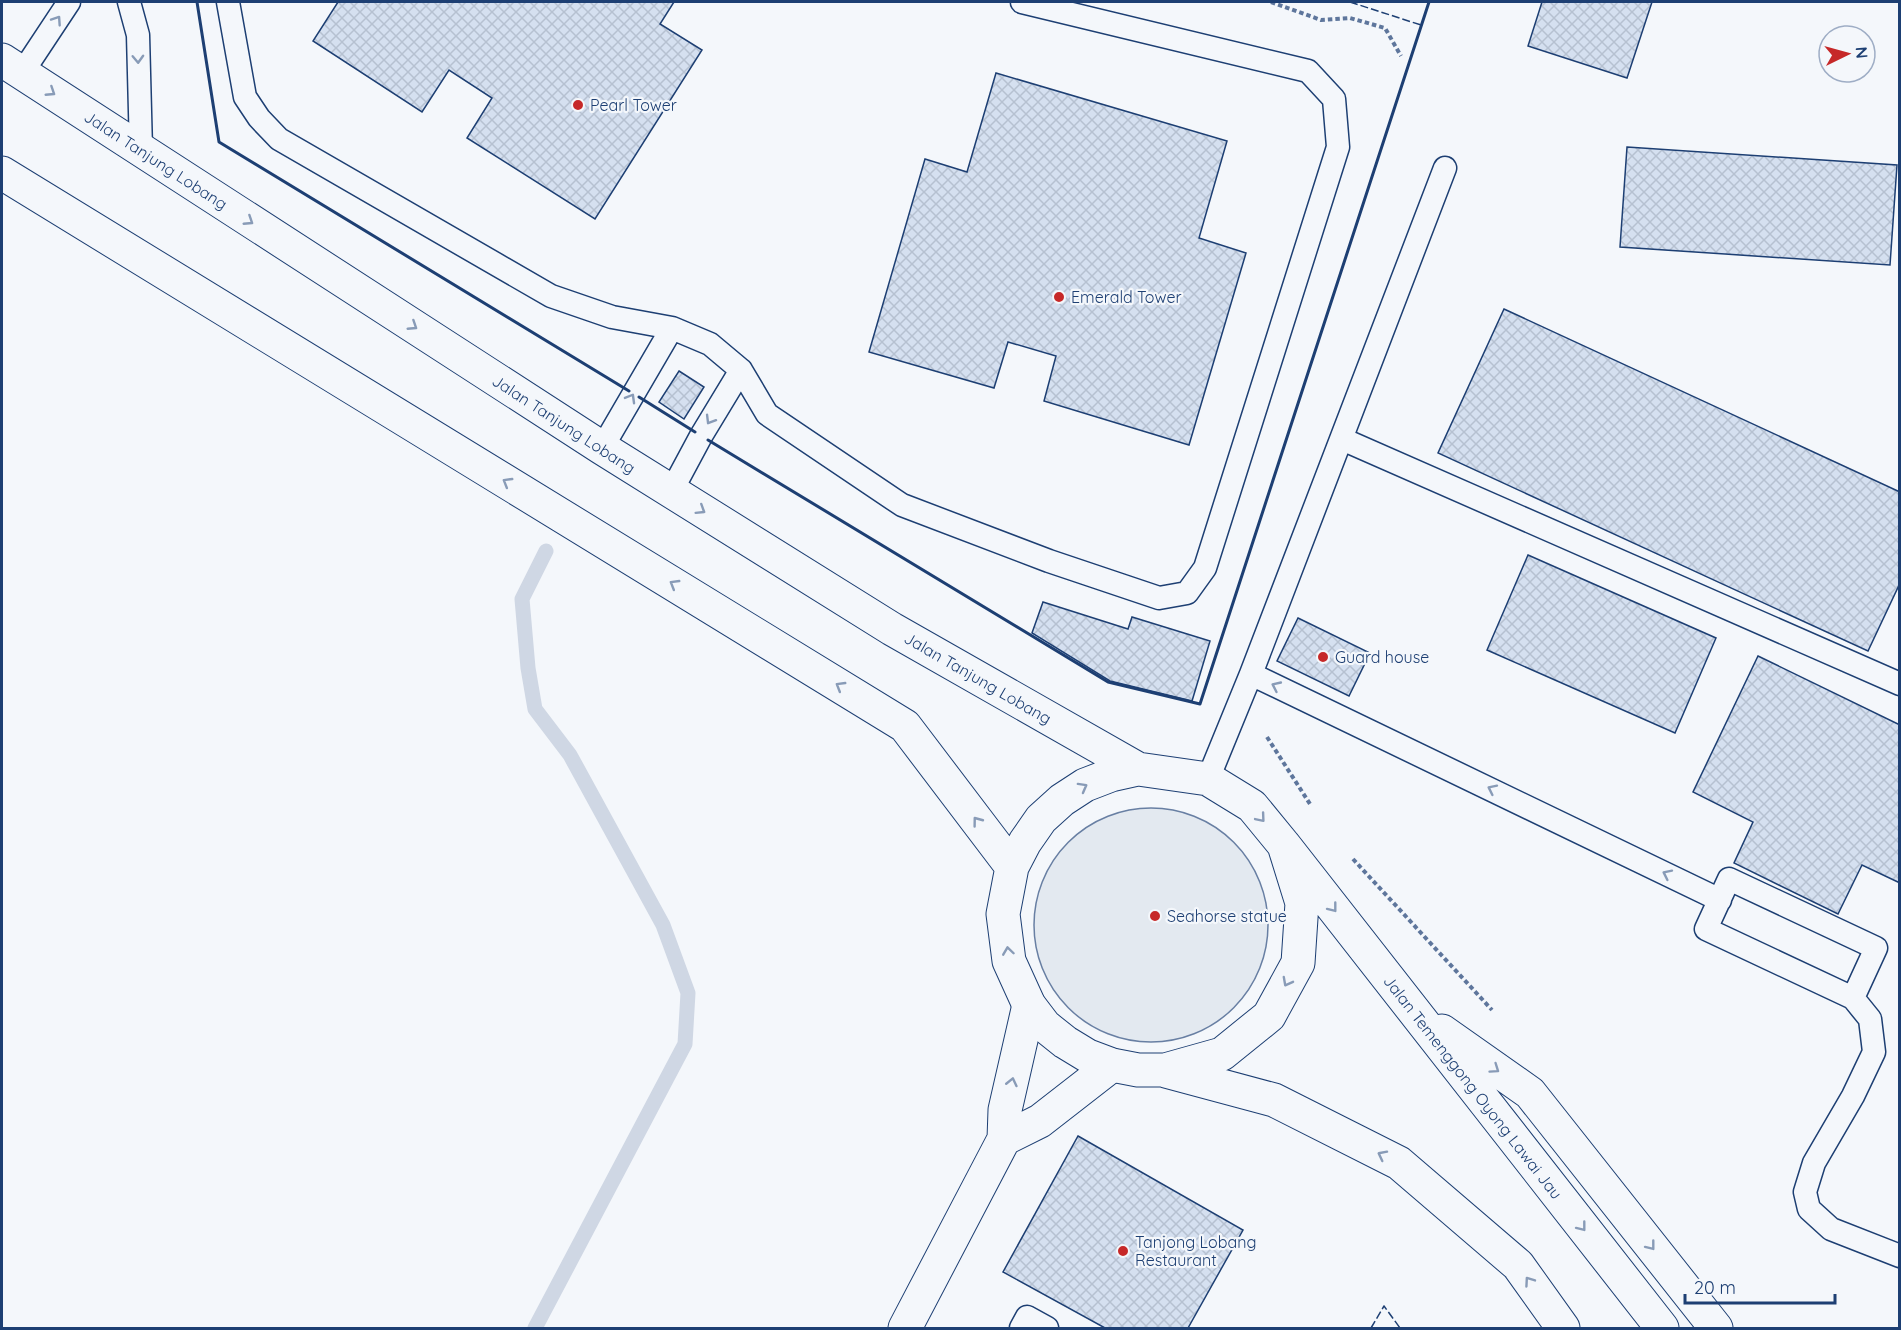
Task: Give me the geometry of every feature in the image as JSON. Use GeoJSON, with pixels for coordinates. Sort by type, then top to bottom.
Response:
{"type":"FeatureCollection","features":[{"type":"Feature","properties":{"kind":"main road","name":"Jalan Tanjung Lobang"},"geometry":{"type":"LineString","coordinates":[[12,66],[671,492],[892,629],[1138,769]]}},
{"type":"Feature","properties":{"kind":"main road"},"geometry":{"type":"LineString","coordinates":[[2,172],[905,726],[1012,867]]}},
{"type":"Feature","properties":{"kind":"main road"},"geometry":{"type":"LineString","coordinates":[[1208,779],[1138,769],[1112,775],[1085,785],[1062,800],[1041,819],[1025,842],[1012,867],[1003,914],[1009,961],[1029,1005],[1045,1026],[1088,1056],[1112,1065],[1138,1070],[1165,1070],[1274,1100],[1399,1163],[1518,1265],[1563,1329]]}},
{"type":"Feature","properties":{"kind":"main road","name":"Jalan Temenggong Oyong Lawai Jau"},"geometry":{"type":"LineString","coordinates":[[1208,779],[1252,806],[1662,1329]]}},
{"type":"Feature","properties":{"kind":"main road"},"geometry":{"type":"LineString","coordinates":[[1165,1070],[1222,1054],[1269,1016],[1298,963],[1302,903],[1284,845]]}},
{"type":"Feature","properties":{"kind":"main road"},"geometry":{"type":"LineString","coordinates":[[905,1329],[1004,1139],[1005,1110],[1029,1005]]}},
{"type":"Feature","properties":{"kind":"main road"},"geometry":{"type":"LineString","coordinates":[[1413,1011],[1530,1094],[1716,1329]]}},
{"type":"Feature","properties":{"kind":"main road"},"geometry":{"type":"LineString","coordinates":[[1004,1139],[1040,1121],[1112,1065]]}},
{"type":"Feature","properties":{"kind":"lane"},"geometry":{"type":"LineString","coordinates":[[12,66],[69,2]]}},
{"type":"Feature","properties":{"kind":"lane"},"geometry":{"type":"LineString","coordinates":[[129,2],[138,35],[141,150]]}},
{"type":"Feature","properties":{"kind":"lane"},"geometry":{"type":"LineString","coordinates":[[228,2],[245,97],[259,118],[279,139],[551,296],[612,317],[672,328],[710,344],[741,370],[767,414],[902,505],[1048,561],[1159,598],[1187,593],[1205,568],[1338,147],[1334,99],[1308,71],[1022,2]]}},
{"type":"Feature","properties":{"kind":"lane"},"geometry":{"type":"LineString","coordinates":[[1208,779],[1251,674],[1446,168]]}},
{"type":"Feature","properties":{"kind":"lane"},"geometry":{"type":"LineString","coordinates":[[602,448],[672,328]]}},
{"type":"Feature","properties":{"kind":"lane"},"geometry":{"type":"LineString","coordinates":[[671,492],[701,436],[741,370]]}},
{"type":"Feature","properties":{"kind":"lane"},"geometry":{"type":"LineString","coordinates":[[1342,439],[1899,684]]}},
{"type":"Feature","properties":{"kind":"lane"},"geometry":{"type":"LineString","coordinates":[[1251,674],[1720,900]]}},
{"type":"Feature","properties":{"kind":"lane"},"geometry":{"type":"LineString","coordinates":[[1853,998],[1876,948],[1729,879],[1706,929],[1853,998],[1870,1019],[1874,1052],[1853,1096],[1814,1163],[1805,1192],[1809,1209],[1831,1229],[1899,1256]]}},
{"type":"Feature","properties":{"kind":"lane"},"geometry":{"type":"LineString","coordinates":[[1021,1329],[1026,1317],[1047,1329]]}},
{"type":"Feature","properties":{"kind":"path"},"geometry":{"type":"LineString","coordinates":[[1271,2],[1321,20],[1350,18],[1385,28],[1401,56]]}},
{"type":"Feature","properties":{"kind":"shaded area"},"geometry":{"type":"Polygon","coordinates":[[[1151,808],[1196,817],[1216,828],[1241,851],[1259,880],[1268,925],[1259,970],[1248,990],[1225,1015],[1196,1033],[1151,1042],[1106,1033],[1086,1022],[1061,999],[1043,970],[1034,925],[1043,880],[1054,860],[1077,835],[1106,817],[1151,808]]]}},
{"type":"Feature","properties":{"kind":"building","name":"Pearl Tower"},"geometry":{"type":"Polygon","coordinates":[[[338,2],[674,2],[660,24],[702,50],[595,219],[467,138],[492,98],[449,70],[422,112],[313,41],[338,2]]]}},
{"type":"Feature","properties":{"kind":"building"},"geometry":{"type":"Polygon","coordinates":[[[1542,2],[1652,2],[1627,78],[1528,46],[1542,2]]]}},
{"type":"Feature","properties":{"kind":"building","name":"Emerald Tower"},"geometry":{"type":"Polygon","coordinates":[[[996,73],[1227,141],[1199,238],[1246,253],[1189,445],[1044,401],[1056,356],[1008,342],[994,388],[869,352],[925,159],[967,172],[996,73]]]}},
{"type":"Feature","properties":{"kind":"building"},"geometry":{"type":"Polygon","coordinates":[[[1627,147],[1897,165],[1890,265],[1620,247],[1627,147]]]}},
{"type":"Feature","properties":{"kind":"building"},"geometry":{"type":"Polygon","coordinates":[[[1504,309],[1900,492],[1900,583],[1868,651],[1438,453],[1504,309]]]}},
{"type":"Feature","properties":{"kind":"building"},"geometry":{"type":"Polygon","coordinates":[[[679,371],[704,387],[684,419],[659,402],[679,371]]]}},
{"type":"Feature","properties":{"kind":"building"},"geometry":{"type":"Polygon","coordinates":[[[1528,555],[1716,638],[1675,733],[1487,650],[1528,555]]]}},
{"type":"Feature","properties":{"kind":"building"},"geometry":{"type":"Polygon","coordinates":[[[1043,602],[1128,629],[1132,617],[1210,641],[1192,701],[1110,681],[1032,633],[1043,602]]]}},
{"type":"Feature","properties":{"kind":"building","name":"Guard house"},"geometry":{"type":"Polygon","coordinates":[[[1298,618],[1370,653],[1349,696],[1277,661],[1298,618]]]}},
{"type":"Feature","properties":{"kind":"building"},"geometry":{"type":"Polygon","coordinates":[[[1758,656],[1900,725],[1900,883],[1862,865],[1838,914],[1734,863],[1753,822],[1693,792],[1758,656]]]}},
{"type":"Feature","properties":{"kind":"building","name":"Tanjong Lobang Restaurant"},"geometry":{"type":"Polygon","coordinates":[[[1078,1136],[1243,1230],[1188,1328],[1105,1328],[1003,1272],[1078,1136]]]}},
{"type":"Feature","properties":{"kind":"waterway"},"geometry":{"type":"LineString","coordinates":[[535,1328],[685,1044],[688,993],[663,925],[570,755],[535,709],[528,668],[522,599],[546,551]]}},
{"type":"Feature","properties":{"kind":"fence"},"geometry":{"type":"LineString","coordinates":[[1350,2],[1421,25]]}},
{"type":"Feature","properties":{"kind":"fence"},"geometry":{"type":"LineString","coordinates":[[1371,1328],[1384,1306],[1400,1328]]}},
{"type":"Feature","properties":{"kind":"wall"},"geometry":{"type":"LineString","coordinates":[[197,2],[219,142],[629,391]]}},
{"type":"Feature","properties":{"kind":"wall"},"geometry":{"type":"LineString","coordinates":[[708,440],[1108,682],[1200,704],[1429,2]]}},
{"type":"Feature","properties":{"kind":"wall"},"geometry":{"type":"LineString","coordinates":[[639,397],[695,432]]}},
{"type":"Feature","properties":{"kind":"place","name":"Pearl Tower"},"geometry":{"type":"Point","coordinates":[578,105]}},
{"type":"Feature","properties":{"kind":"place","name":"Emerald Tower"},"geometry":{"type":"Point","coordinates":[1059,297]}},
{"type":"Feature","properties":{"kind":"place","name":"Guard house"},"geometry":{"type":"Point","coordinates":[1323,657]}},
{"type":"Feature","properties":{"kind":"place","name":"Seahorse statue"},"geometry":{"type":"Point","coordinates":[1155,916]}},
{"type":"Feature","properties":{"kind":"place","name":"Tanjong Lobang Restaurant"},"geometry":{"type":"Point","coordinates":[1123,1251]}}]}
